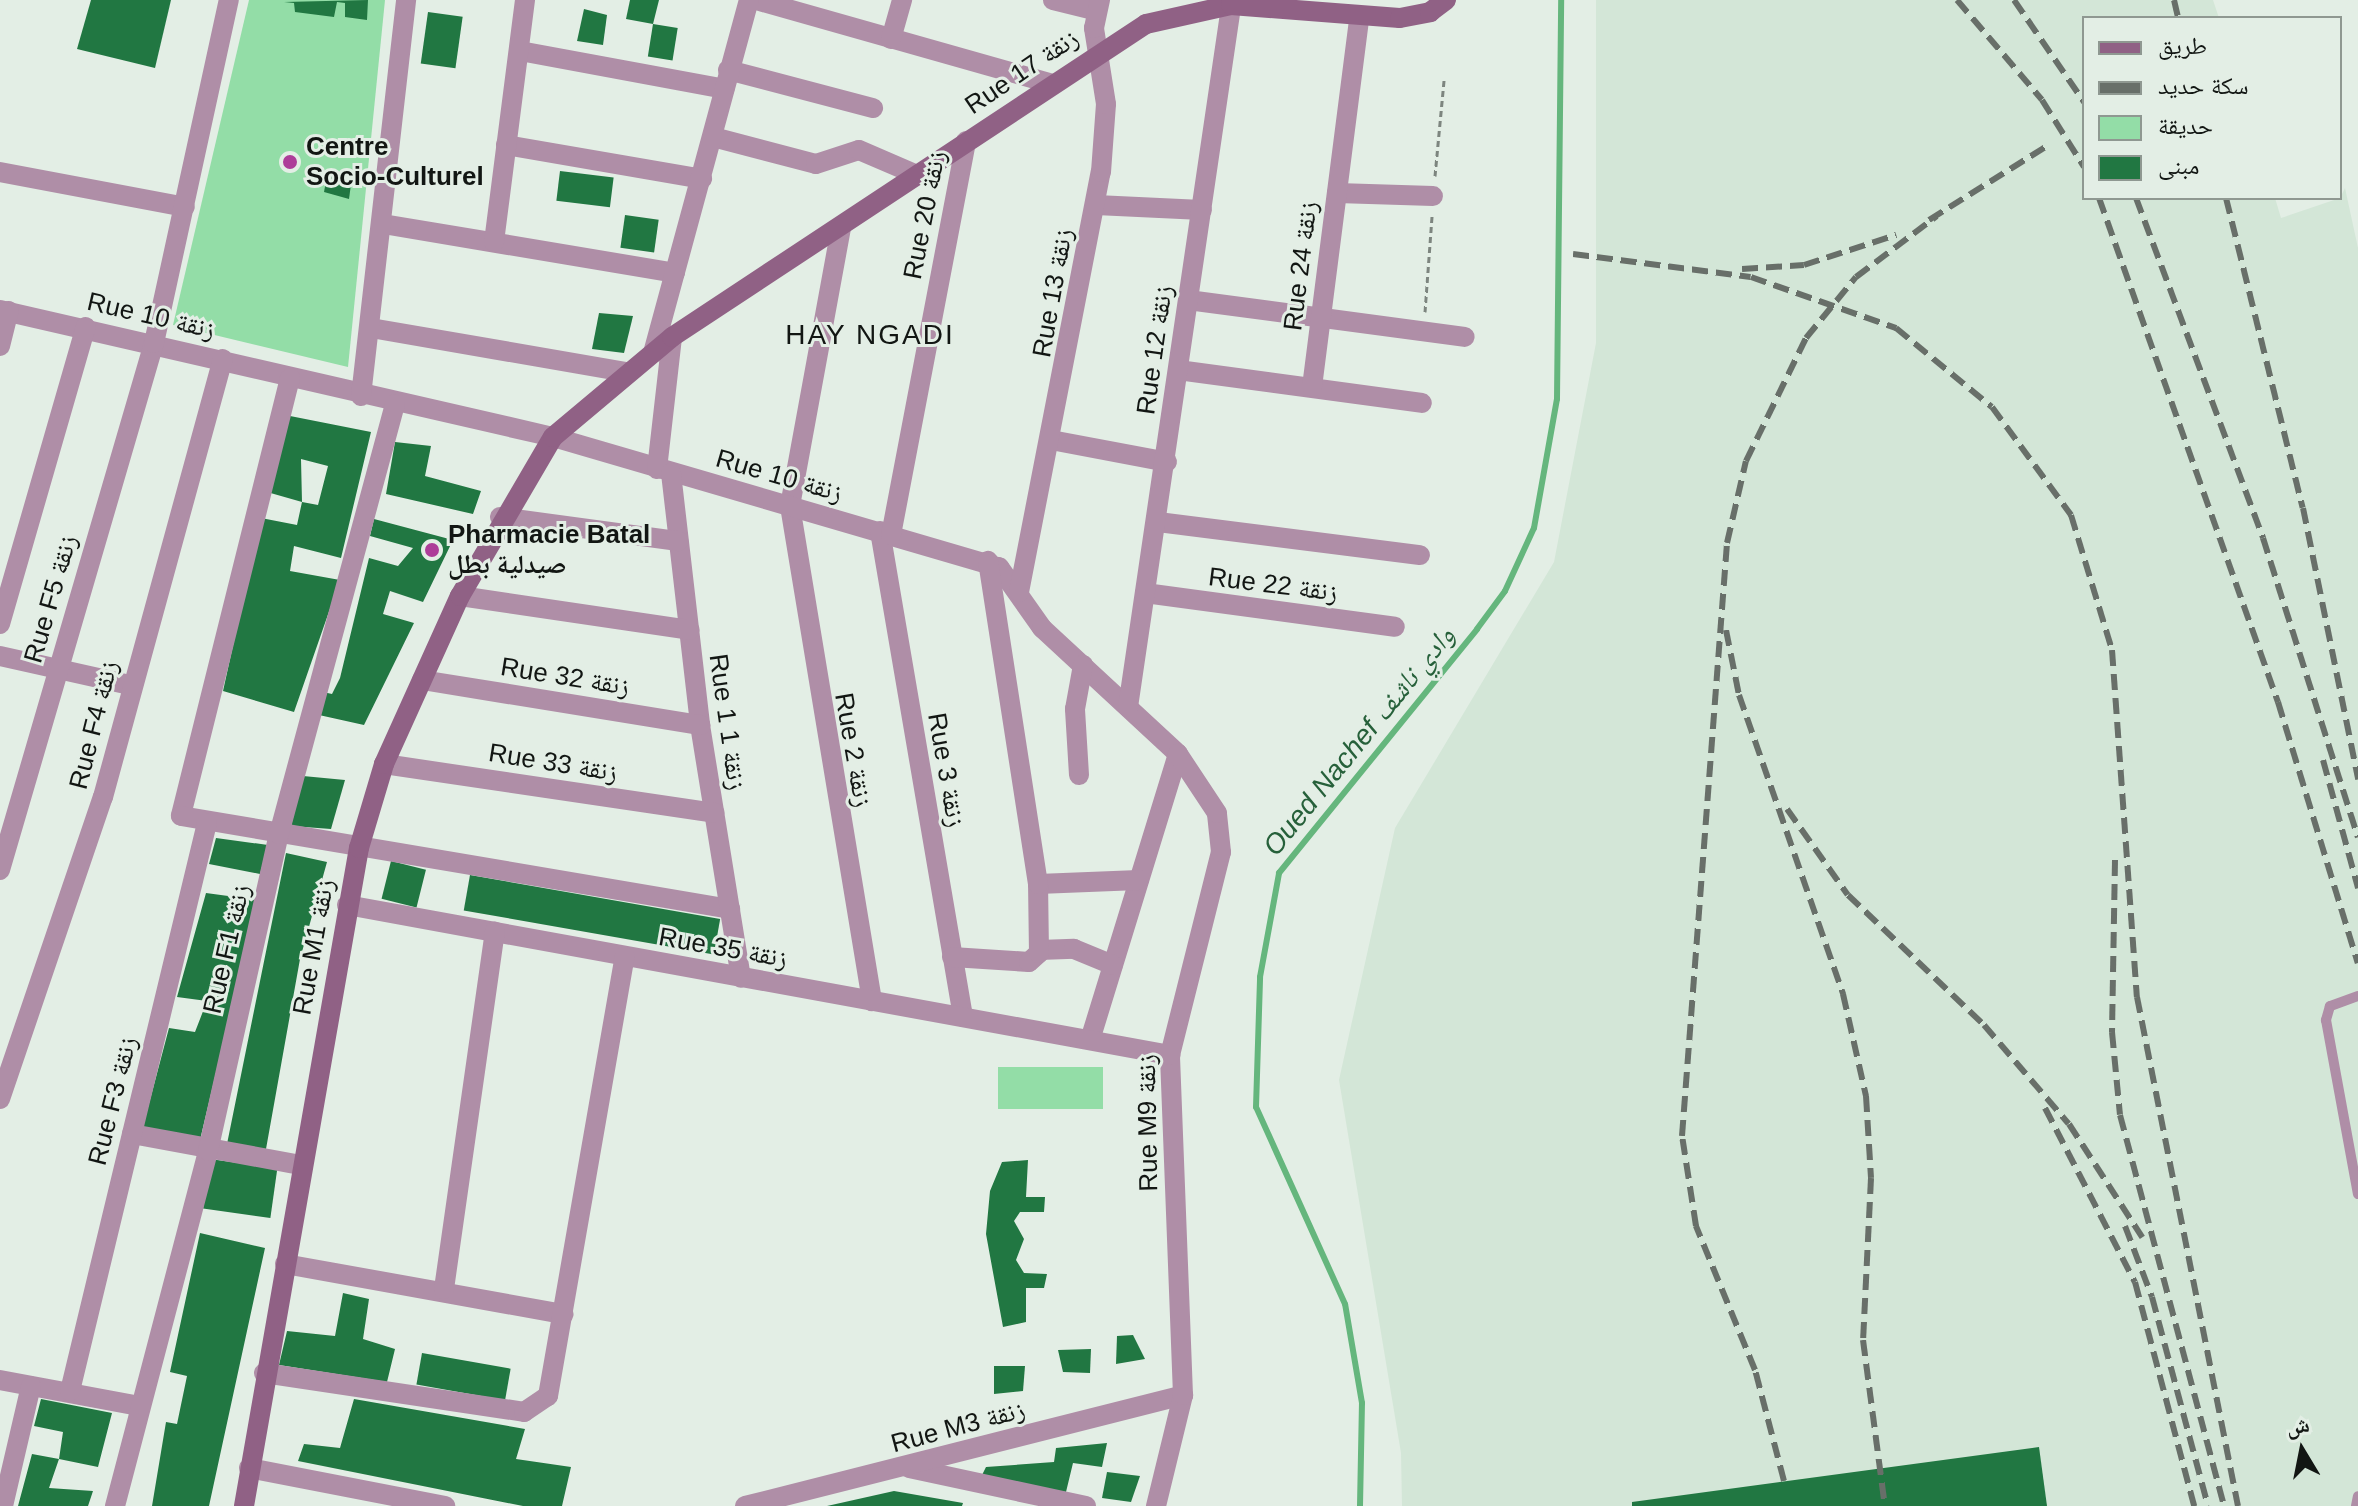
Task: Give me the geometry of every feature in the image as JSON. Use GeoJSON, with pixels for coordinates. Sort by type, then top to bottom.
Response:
{"type":"FeatureCollection","features":[{"type":"Feature","properties":{"kind":"street","name":"Rue F5 زنقة"},"geometry":{"type":"LineString","coordinates":[[0,870],[154,343],[229,0]]}},
{"type":"Feature","properties":{"kind":"street"},"geometry":{"type":"LineString","coordinates":[[361,396],[383,224],[406,0]]}},
{"type":"Feature","properties":{"kind":"street"},"geometry":{"type":"LineString","coordinates":[[494,242],[525,0]]}},
{"type":"Feature","properties":{"kind":"street"},"geometry":{"type":"LineString","coordinates":[[653,353],[749,0]]}},
{"type":"Feature","properties":{"kind":"street"},"geometry":{"type":"LineString","coordinates":[[756,0],[1052,84]]}},
{"type":"Feature","properties":{"kind":"street"},"geometry":{"type":"LineString","coordinates":[[891,39],[902,0]]}},
{"type":"Feature","properties":{"kind":"street"},"geometry":{"type":"LineString","coordinates":[[1053,0],[1098,5]]}},
{"type":"Feature","properties":{"kind":"street","name":"Rue 17 زنقة"},"geometry":{"type":"LineString","coordinates":[[553,437],[626,372],[672,337],[841,228],[1096,54],[1168,15],[1231,3],[1359,18],[1416,16],[1446,0]]}},
{"type":"Feature","properties":{"kind":"street","name":"Rue 12 زنقة"},"geometry":{"type":"LineString","coordinates":[[1128,707],[1167,462],[1231,3]]}},
{"type":"Feature","properties":{"kind":"street","name":"Rue 13 زنقة"},"geometry":{"type":"LineString","coordinates":[[1019,592],[1096,205],[1106,122],[1096,54],[1098,5]]}},
{"type":"Feature","properties":{"kind":"street","name":"Rue 24 زنقة"},"geometry":{"type":"LineString","coordinates":[[1312,387],[1359,18]]}},
{"type":"Feature","properties":{"kind":"street"},"geometry":{"type":"LineString","coordinates":[[520,51],[726,79],[873,108]]}},
{"type":"Feature","properties":{"kind":"street"},"geometry":{"type":"LineString","coordinates":[[713,137],[816,164],[859,150],[917,175]]}},
{"type":"Feature","properties":{"kind":"street","name":"Rue 20 زنقة"},"geometry":{"type":"LineString","coordinates":[[886,533],[966,141]]}},
{"type":"Feature","properties":{"kind":"street"},"geometry":{"type":"LineString","coordinates":[[506,145],[702,179]]}},
{"type":"Feature","properties":{"kind":"street"},"geometry":{"type":"LineString","coordinates":[[0,172],[185,207]]}},
{"type":"Feature","properties":{"kind":"street"},"geometry":{"type":"LineString","coordinates":[[1337,193],[1433,196]]}},
{"type":"Feature","properties":{"kind":"street"},"geometry":{"type":"LineString","coordinates":[[1096,205],[1202,210]]}},
{"type":"Feature","properties":{"kind":"street"},"geometry":{"type":"LineString","coordinates":[[383,224],[675,273]]}},
{"type":"Feature","properties":{"kind":"street","name":"Rue 2 زنقة"},"geometry":{"type":"LineString","coordinates":[[841,228],[790,506],[872,1001]]}},
{"type":"Feature","properties":{"kind":"street"},"geometry":{"type":"LineString","coordinates":[[1188,300],[1465,337]]}},
{"type":"Feature","properties":{"kind":"street"},"geometry":{"type":"LineString","coordinates":[[0,346],[5,310]]}},
{"type":"Feature","properties":{"kind":"street","name":"Rue 10 زنقة"},"geometry":{"type":"LineString","coordinates":[[5,310],[223,359],[395,404],[553,437],[988,561],[1019,592],[1042,628],[1178,754]]}},
{"type":"Feature","properties":{"kind":"street"},"geometry":{"type":"LineString","coordinates":[[0,624],[86,327]]}},
{"type":"Feature","properties":{"kind":"street"},"geometry":{"type":"LineString","coordinates":[[371,328],[626,372]]}},
{"type":"Feature","properties":{"kind":"street"},"geometry":{"type":"LineString","coordinates":[[664,471],[672,337]]}},
{"type":"Feature","properties":{"kind":"street","name":"Rue F4 زنقة"},"geometry":{"type":"LineString","coordinates":[[0,1099],[103,797],[130,685],[223,359]]}},
{"type":"Feature","properties":{"kind":"street"},"geometry":{"type":"LineString","coordinates":[[1178,370],[1422,403]]}},
{"type":"Feature","properties":{"kind":"street","name":"Rue 35 زنقة"},"geometry":{"type":"LineString","coordinates":[[290,378],[180,812],[207,823],[730,909]]}},
{"type":"Feature","properties":{"kind":"street","name":"Rue F1 زنقة"},"geometry":{"type":"LineString","coordinates":[[115,1506],[208,1151],[279,834],[395,404]]}},
{"type":"Feature","properties":{"kind":"street","name":"Rue M1 زنقة"},"geometry":{"type":"LineString","coordinates":[[244,1506],[264,1373],[359,848],[384,764],[460,596],[500,517],[553,437]]}},
{"type":"Feature","properties":{"kind":"street"},"geometry":{"type":"LineString","coordinates":[[1051,440],[1167,462]]}},
{"type":"Feature","properties":{"kind":"street","name":"Rue 1 زنقة 1"},"geometry":{"type":"LineString","coordinates":[[664,471],[678,541],[700,725],[741,978]]}},
{"type":"Feature","properties":{"kind":"street"},"geometry":{"type":"LineString","coordinates":[[500,517],[678,541]]}},
{"type":"Feature","properties":{"kind":"street"},"geometry":{"type":"LineString","coordinates":[[1158,522],[1420,555]]}},
{"type":"Feature","properties":{"kind":"street","name":"Rue 3 زنقة"},"geometry":{"type":"LineString","coordinates":[[886,533],[963,1017]]}},
{"type":"Feature","properties":{"kind":"street"},"geometry":{"type":"LineString","coordinates":[[952,957],[1029,962],[1039,950],[1038,884],[988,561]]}},
{"type":"Feature","properties":{"kind":"street","name":"Rue 22 زنقة"},"geometry":{"type":"LineString","coordinates":[[1145,593],[1395,627]]}},
{"type":"Feature","properties":{"kind":"street"},"geometry":{"type":"LineString","coordinates":[[460,596],[689,630]]}},
{"type":"Feature","properties":{"kind":"street"},"geometry":{"type":"LineString","coordinates":[[0,656],[130,685]]}},
{"type":"Feature","properties":{"kind":"street"},"geometry":{"type":"LineString","coordinates":[[1079,775],[1075,709],[1083,665]]}},
{"type":"Feature","properties":{"kind":"street","name":"Rue 32 زنقة"},"geometry":{"type":"LineString","coordinates":[[422,680],[700,725]]}},
{"type":"Feature","properties":{"kind":"street"},"geometry":{"type":"LineString","coordinates":[[1090,1040],[1178,754]]}},
{"type":"Feature","properties":{"kind":"street","name":"Rue M9 زنقة"},"geometry":{"type":"LineString","coordinates":[[1156,1506],[1183,1395],[1170,1055],[1221,852],[1217,813],[1178,754]]}},
{"type":"Feature","properties":{"kind":"street","name":"Rue 33 زنقة"},"geometry":{"type":"LineString","coordinates":[[384,764],[714,813]]}},
{"type":"Feature","properties":{"kind":"street","name":"Rue F3 زنقة"},"geometry":{"type":"LineString","coordinates":[[70,1391],[207,823]]}},
{"type":"Feature","properties":{"kind":"street"},"geometry":{"type":"LineString","coordinates":[[1038,884],[1139,880]]}},
{"type":"Feature","properties":{"kind":"street","name":"Rue 35 زنقة"},"geometry":{"type":"LineString","coordinates":[[347,905],[1170,1055]]}},
{"type":"Feature","properties":{"kind":"street"},"geometry":{"type":"LineString","coordinates":[[444,1289],[495,932]]}},
{"type":"Feature","properties":{"kind":"street"},"geometry":{"type":"LineString","coordinates":[[1039,950],[1074,949],[1113,965]]}},
{"type":"Feature","properties":{"kind":"street"},"geometry":{"type":"LineString","coordinates":[[264,1373],[524,1412],[548,1396],[625,957]]}},
{"type":"Feature","properties":{"kind":"street"},"geometry":{"type":"LineString","coordinates":[[132,1134],[208,1151],[301,1165]]}},
{"type":"Feature","properties":{"kind":"street"},"geometry":{"type":"LineString","coordinates":[[285,1264],[444,1289],[564,1314]]}},
{"type":"Feature","properties":{"kind":"street"},"geometry":{"type":"LineString","coordinates":[[0,1380],[139,1406]]}},
{"type":"Feature","properties":{"kind":"street"},"geometry":{"type":"LineString","coordinates":[[3,1506],[31,1386]]}},
{"type":"Feature","properties":{"kind":"street","name":"Rue M3 زنقة"},"geometry":{"type":"LineString","coordinates":[[747,1506],[907,1468],[1183,1395]]}},
{"type":"Feature","properties":{"kind":"street"},"geometry":{"type":"LineString","coordinates":[[249,1468],[445,1506]]}},
{"type":"Feature","properties":{"kind":"street"},"geometry":{"type":"LineString","coordinates":[[907,1468],[1086,1506]]}},
{"type":"Feature","properties":{"kind":"lane"},"geometry":{"type":"LineString","coordinates":[[2353,998],[2330,1006],[2326,1020],[2358,1194]]}},
{"type":"Feature","properties":{"kind":"lane"},"geometry":{"type":"LineString","coordinates":[[2356,1506],[2358,1496]]}},
{"type":"Feature","properties":{"kind":"shaded area"},"geometry":{"type":"Polygon","coordinates":[[[1596,0],[2213,0],[2218,16],[2082,16],[2082,200],[2276,200],[2281,218],[2342,200],[2345,188],[2358,248],[2358,1506],[1402,1506],[1401,1453],[1339,1080],[1395,828],[1554,562],[1596,343],[1596,0]]]}},
{"type":"Feature","properties":{"kind":"green space","name":"Centre Socio-Culturel"},"geometry":{"type":"Polygon","coordinates":[[[249,0],[385,0],[348,367],[173,325],[249,0]]]}},
{"type":"Feature","properties":{"kind":"green space"},"geometry":{"type":"Polygon","coordinates":[[[998,1067],[1103,1067],[1103,1109],[998,1109],[998,1067]]]}},
{"type":"Feature","properties":{"kind":"building"},"geometry":{"type":"Polygon","coordinates":[[[91,0],[171,0],[155,68],[77,49],[91,0]]]}},
{"type":"Feature","properties":{"kind":"building"},"geometry":{"type":"Polygon","coordinates":[[[368,0],[367,20],[345,17],[345,3],[337,2],[334,17],[295,12],[294,3],[284,2],[368,0]]]}},
{"type":"Feature","properties":{"kind":"building"},"geometry":{"type":"Polygon","coordinates":[[[630,0],[659,0],[653,24],[626,19],[630,0]]]}},
{"type":"Feature","properties":{"kind":"building"},"geometry":{"type":"Polygon","coordinates":[[[584,9],[607,15],[603,45],[577,41],[584,9]]]}},
{"type":"Feature","properties":{"kind":"building"},"geometry":{"type":"Polygon","coordinates":[[[428,12],[463,17],[455,68],[421,63],[428,12]]]}},
{"type":"Feature","properties":{"kind":"building"},"geometry":{"type":"Polygon","coordinates":[[[653,24],[678,28],[673,61],[648,57],[653,24]]]}},
{"type":"Feature","properties":{"kind":"building"},"geometry":{"type":"Polygon","coordinates":[[[328,170],[352,177],[349,199],[324,192],[328,170]]]}},
{"type":"Feature","properties":{"kind":"building"},"geometry":{"type":"Polygon","coordinates":[[[560,171],[614,178],[610,207],[556,201],[560,171]]]}},
{"type":"Feature","properties":{"kind":"building"},"geometry":{"type":"Polygon","coordinates":[[[625,215],[659,220],[654,252],[620,248],[625,215]]]}},
{"type":"Feature","properties":{"kind":"building"},"geometry":{"type":"Polygon","coordinates":[[[599,313],[633,316],[624,353],[592,349],[599,313]]]}},
{"type":"Feature","properties":{"kind":"building"},"geometry":{"type":"Polygon","coordinates":[[[285,415],[371,432],[341,558],[294,546],[290,571],[340,580],[294,712],[223,691],[261,518],[297,525],[302,502],[267,492],[285,415]],[[301,459],[302,502],[318,505],[328,466],[301,459]]]}},
{"type":"Feature","properties":{"kind":"building"},"geometry":{"type":"Polygon","coordinates":[[[395,442],[431,446],[425,476],[481,491],[473,514],[386,494],[395,442]]]}},
{"type":"Feature","properties":{"kind":"building"},"geometry":{"type":"Polygon","coordinates":[[[374,519],[453,540],[423,602],[390,591],[383,614],[414,623],[364,725],[319,715],[323,692],[332,694],[340,678],[369,558],[398,566],[413,548],[370,536],[374,519]]]}},
{"type":"Feature","properties":{"kind":"building"},"geometry":{"type":"Polygon","coordinates":[[[303,776],[345,780],[331,829],[291,826],[303,776]]]}},
{"type":"Feature","properties":{"kind":"building"},"geometry":{"type":"Polygon","coordinates":[[[216,838],[268,845],[260,874],[209,864],[216,838]]]}},
{"type":"Feature","properties":{"kind":"building"},"geometry":{"type":"Polygon","coordinates":[[[286,853],[327,862],[300,959],[266,1149],[227,1144],[286,853]]]}},
{"type":"Feature","properties":{"kind":"building"},"geometry":{"type":"Polygon","coordinates":[[[391,861],[426,870],[416,908],[382,899],[391,861]]]}},
{"type":"Feature","properties":{"kind":"building"},"geometry":{"type":"Polygon","coordinates":[[[470,875],[720,919],[714,955],[464,910],[470,875]]]}},
{"type":"Feature","properties":{"kind":"building"},"geometry":{"type":"Polygon","coordinates":[[[206,893],[257,900],[200,1140],[142,1130],[169,1028],[195,1032],[207,1001],[177,997],[206,893]]]}},
{"type":"Feature","properties":{"kind":"building"},"geometry":{"type":"Polygon","coordinates":[[[210,1159],[277,1168],[270,1218],[203,1209],[210,1159]]]}},
{"type":"Feature","properties":{"kind":"building"},"geometry":{"type":"Polygon","coordinates":[[[1028,1160],[1026,1197],[1045,1197],[1044,1212],[1020,1212],[1014,1221],[1024,1239],[1016,1260],[1024,1273],[1047,1274],[1044,1288],[1026,1288],[1026,1322],[1003,1327],[986,1234],[990,1191],[1002,1162],[1028,1160]]]}},
{"type":"Feature","properties":{"kind":"building"},"geometry":{"type":"Polygon","coordinates":[[[200,1233],[265,1248],[209,1506],[152,1506],[166,1422],[177,1424],[187,1376],[170,1372],[200,1233]]]}},
{"type":"Feature","properties":{"kind":"building"},"geometry":{"type":"Polygon","coordinates":[[[343,1293],[369,1299],[363,1339],[395,1349],[387,1382],[279,1365],[287,1331],[335,1336],[343,1293]]]}},
{"type":"Feature","properties":{"kind":"building"},"geometry":{"type":"Polygon","coordinates":[[[1133,1335],[1145,1359],[1116,1364],[1117,1336],[1133,1335]]]}},
{"type":"Feature","properties":{"kind":"building"},"geometry":{"type":"Polygon","coordinates":[[[1091,1349],[1090,1373],[1063,1372],[1058,1350],[1091,1349]]]}},
{"type":"Feature","properties":{"kind":"building"},"geometry":{"type":"Polygon","coordinates":[[[422,1353],[511,1369],[505,1400],[416,1385],[422,1353]]]}},
{"type":"Feature","properties":{"kind":"building"},"geometry":{"type":"Polygon","coordinates":[[[994,1366],[1025,1366],[1023,1391],[994,1394],[994,1366]]]}},
{"type":"Feature","properties":{"kind":"building"},"geometry":{"type":"Polygon","coordinates":[[[41,1399],[112,1413],[98,1467],[59,1459],[63,1432],[34,1426],[41,1399]]]}},
{"type":"Feature","properties":{"kind":"building"},"geometry":{"type":"Polygon","coordinates":[[[354,1399],[525,1429],[516,1459],[571,1467],[562,1506],[523,1506],[298,1461],[304,1444],[340,1448],[354,1399]]]}},
{"type":"Feature","properties":{"kind":"building"},"geometry":{"type":"Polygon","coordinates":[[[1107,1443],[1102,1467],[1073,1463],[1066,1492],[980,1479],[986,1467],[1054,1462],[1056,1448],[1107,1443]]]}},
{"type":"Feature","properties":{"kind":"building"},"geometry":{"type":"Polygon","coordinates":[[[2039,1447],[2047,1506],[1632,1506],[1632,1502],[2039,1447]]]}},
{"type":"Feature","properties":{"kind":"building"},"geometry":{"type":"Polygon","coordinates":[[[32,1454],[59,1459],[49,1488],[93,1491],[88,1506],[18,1506],[32,1454]]]}},
{"type":"Feature","properties":{"kind":"building"},"geometry":{"type":"Polygon","coordinates":[[[1107,1472],[1140,1476],[1131,1502],[1102,1498],[1107,1472]]]}},
{"type":"Feature","properties":{"kind":"building"},"geometry":{"type":"Polygon","coordinates":[[[894,1491],[963,1503],[962,1506],[827,1506],[894,1491]]]}},
{"type":"Feature","properties":{"kind":"waterway","name":"Oued Nachef وادي ناشف"},"geometry":{"type":"LineString","coordinates":[[1360,1506],[1362,1403],[1345,1304],[1256,1107],[1260,977],[1279,873],[1477,629],[1505,591],[1534,528],[1557,399],[1561,0]]}},
{"type":"Feature","properties":{"kind":"railway"},"geometry":{"type":"LineString","coordinates":[[1957,0],[2042,100],[2082,164]]}},
{"type":"Feature","properties":{"kind":"railway"},"geometry":{"type":"LineString","coordinates":[[2014,0],[2082,99]]}},
{"type":"Feature","properties":{"kind":"railway"},"geometry":{"type":"LineString","coordinates":[[2174,0],[2178,16]]}},
{"type":"Feature","properties":{"kind":"railway"},"geometry":{"type":"LineString","coordinates":[[1929,220],[2050,144]]}},
{"type":"Feature","properties":{"kind":"railway"},"geometry":{"type":"LineString","coordinates":[[2100,200],[2278,702],[2358,963]]}},
{"type":"Feature","properties":{"kind":"railway"},"geometry":{"type":"LineString","coordinates":[[2137,200],[2263,538],[2358,837]]}},
{"type":"Feature","properties":{"kind":"railway"},"geometry":{"type":"LineString","coordinates":[[2226,200],[2303,508],[2358,779]]}},
{"type":"Feature","properties":{"kind":"railway"},"geometry":{"type":"LineString","coordinates":[[1784,1481],[1755,1370],[1696,1226],[1682,1136],[1727,543],[1746,461],[1806,338],[1856,277],[1937,216]]}},
{"type":"Feature","properties":{"kind":"railway"},"geometry":{"type":"LineString","coordinates":[[1742,269],[1804,265],[1896,235]]}},
{"type":"Feature","properties":{"kind":"railway"},"geometry":{"type":"LineString","coordinates":[[1573,254],[1751,277],[1896,328],[1992,407],[2071,515],[2112,650],[2137,997],[2238,1506]]}},
{"type":"Feature","properties":{"kind":"railway"},"geometry":{"type":"LineString","coordinates":[[1726,630],[1739,695],[1843,994],[1866,1096],[1871,1178],[1863,1340],[1885,1506]]}},
{"type":"Feature","properties":{"kind":"railway"},"geometry":{"type":"LineString","coordinates":[[2323,760],[2358,888]]}},
{"type":"Feature","properties":{"kind":"railway"},"geometry":{"type":"LineString","coordinates":[[1787,809],[1848,895],[1984,1025],[2069,1124],[2142,1237]]}},
{"type":"Feature","properties":{"kind":"railway"},"geometry":{"type":"LineString","coordinates":[[2115,860],[2112,1032],[2120,1115],[2224,1506]]}},
{"type":"Feature","properties":{"kind":"railway"},"geometry":{"type":"LineString","coordinates":[[2045,1108],[2135,1282],[2194,1506]]}},
{"type":"Feature","properties":{"kind":"railway"},"geometry":{"type":"LineString","coordinates":[[2125,1226],[2152,1297],[2208,1506]]}},
{"type":"Feature","properties":{"kind":"place","name":"Centre Socio-Culturel"},"geometry":{"type":"Point","coordinates":[290,162]}},
{"type":"Feature","properties":{"kind":"place","name":"Pharmacie Batal صيدلية بطل"},"geometry":{"type":"Point","coordinates":[432,550]}},
{"type":"Feature","properties":{"kind":"district","name":"HAY NGADI"},"geometry":{"type":"Point","coordinates":[870,335]}}]}
